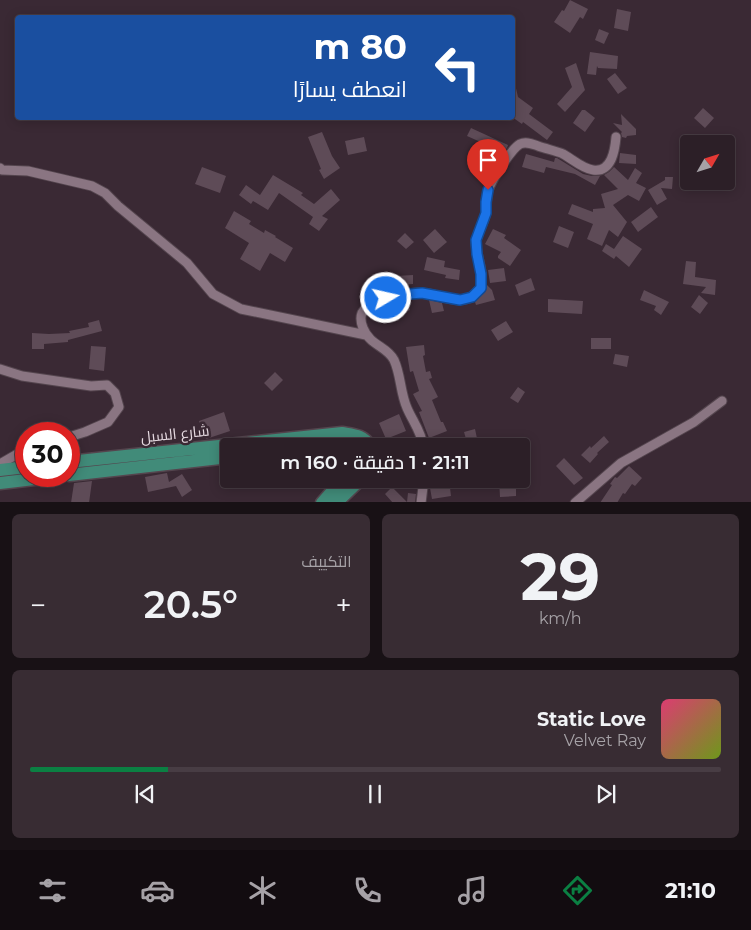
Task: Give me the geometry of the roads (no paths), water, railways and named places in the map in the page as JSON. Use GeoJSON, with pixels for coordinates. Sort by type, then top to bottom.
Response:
{"type":"FeatureCollection","features":[{"type":"Feature","properties":{"kind":"main road","name":"شارع السبل"},"geometry":{"type":"LineString","coordinates":[[295,438],[342,433],[361,438]]}},
{"type":"Feature","properties":{"kind":"main road","name":"شارع السبل"},"geometry":{"type":"LineString","coordinates":[[80,461],[220,446]]}},
{"type":"Feature","properties":{"kind":"main road","name":"شارع السبل"},"geometry":{"type":"LineString","coordinates":[[80,474],[220,458]]}},
{"type":"Feature","properties":{"kind":"main road"},"geometry":{"type":"LineString","coordinates":[[0,470],[15,468]]}},
{"type":"Feature","properties":{"kind":"main road"},"geometry":{"type":"LineString","coordinates":[[0,483],[15,481]]}},
{"type":"Feature","properties":{"kind":"main road"},"geometry":{"type":"LineString","coordinates":[[322,502],[335,488]]}},
{"type":"Feature","properties":{"kind":"main road"},"geometry":{"type":"LineString","coordinates":[[336,502],[351,488]]}},
{"type":"Feature","properties":{"kind":"street"},"geometry":{"type":"LineString","coordinates":[[421,438],[406,406],[393,357],[375,344],[366,334],[361,324],[361,316],[366,306],[375,300],[397,295],[422,293],[460,300],[472,297],[481,288],[476,240],[486,213],[488,190],[496,173],[512,151],[520,144],[527,142],[562,154],[578,164],[594,170],[602,169],[610,161],[615,151],[616,137]]}},
{"type":"Feature","properties":{"kind":"street"},"geometry":{"type":"LineString","coordinates":[[0,168],[2,170],[28,171],[92,186],[105,193],[187,263],[213,294],[234,305],[366,334]]}},
{"type":"Feature","properties":{"kind":"street"},"geometry":{"type":"LineString","coordinates":[[0,369],[22,376],[91,386],[107,385],[115,393],[119,407],[108,422],[80,434]]}},
{"type":"Feature","properties":{"kind":"street"},"geometry":{"type":"LineString","coordinates":[[576,502],[621,463],[694,422],[722,401]]}},
{"type":"Feature","properties":{"kind":"street"},"geometry":{"type":"LineString","coordinates":[[0,464],[15,455]]}},
{"type":"Feature","properties":{"kind":"street"},"geometry":{"type":"LineString","coordinates":[[421,502],[423,488]]}}]}
